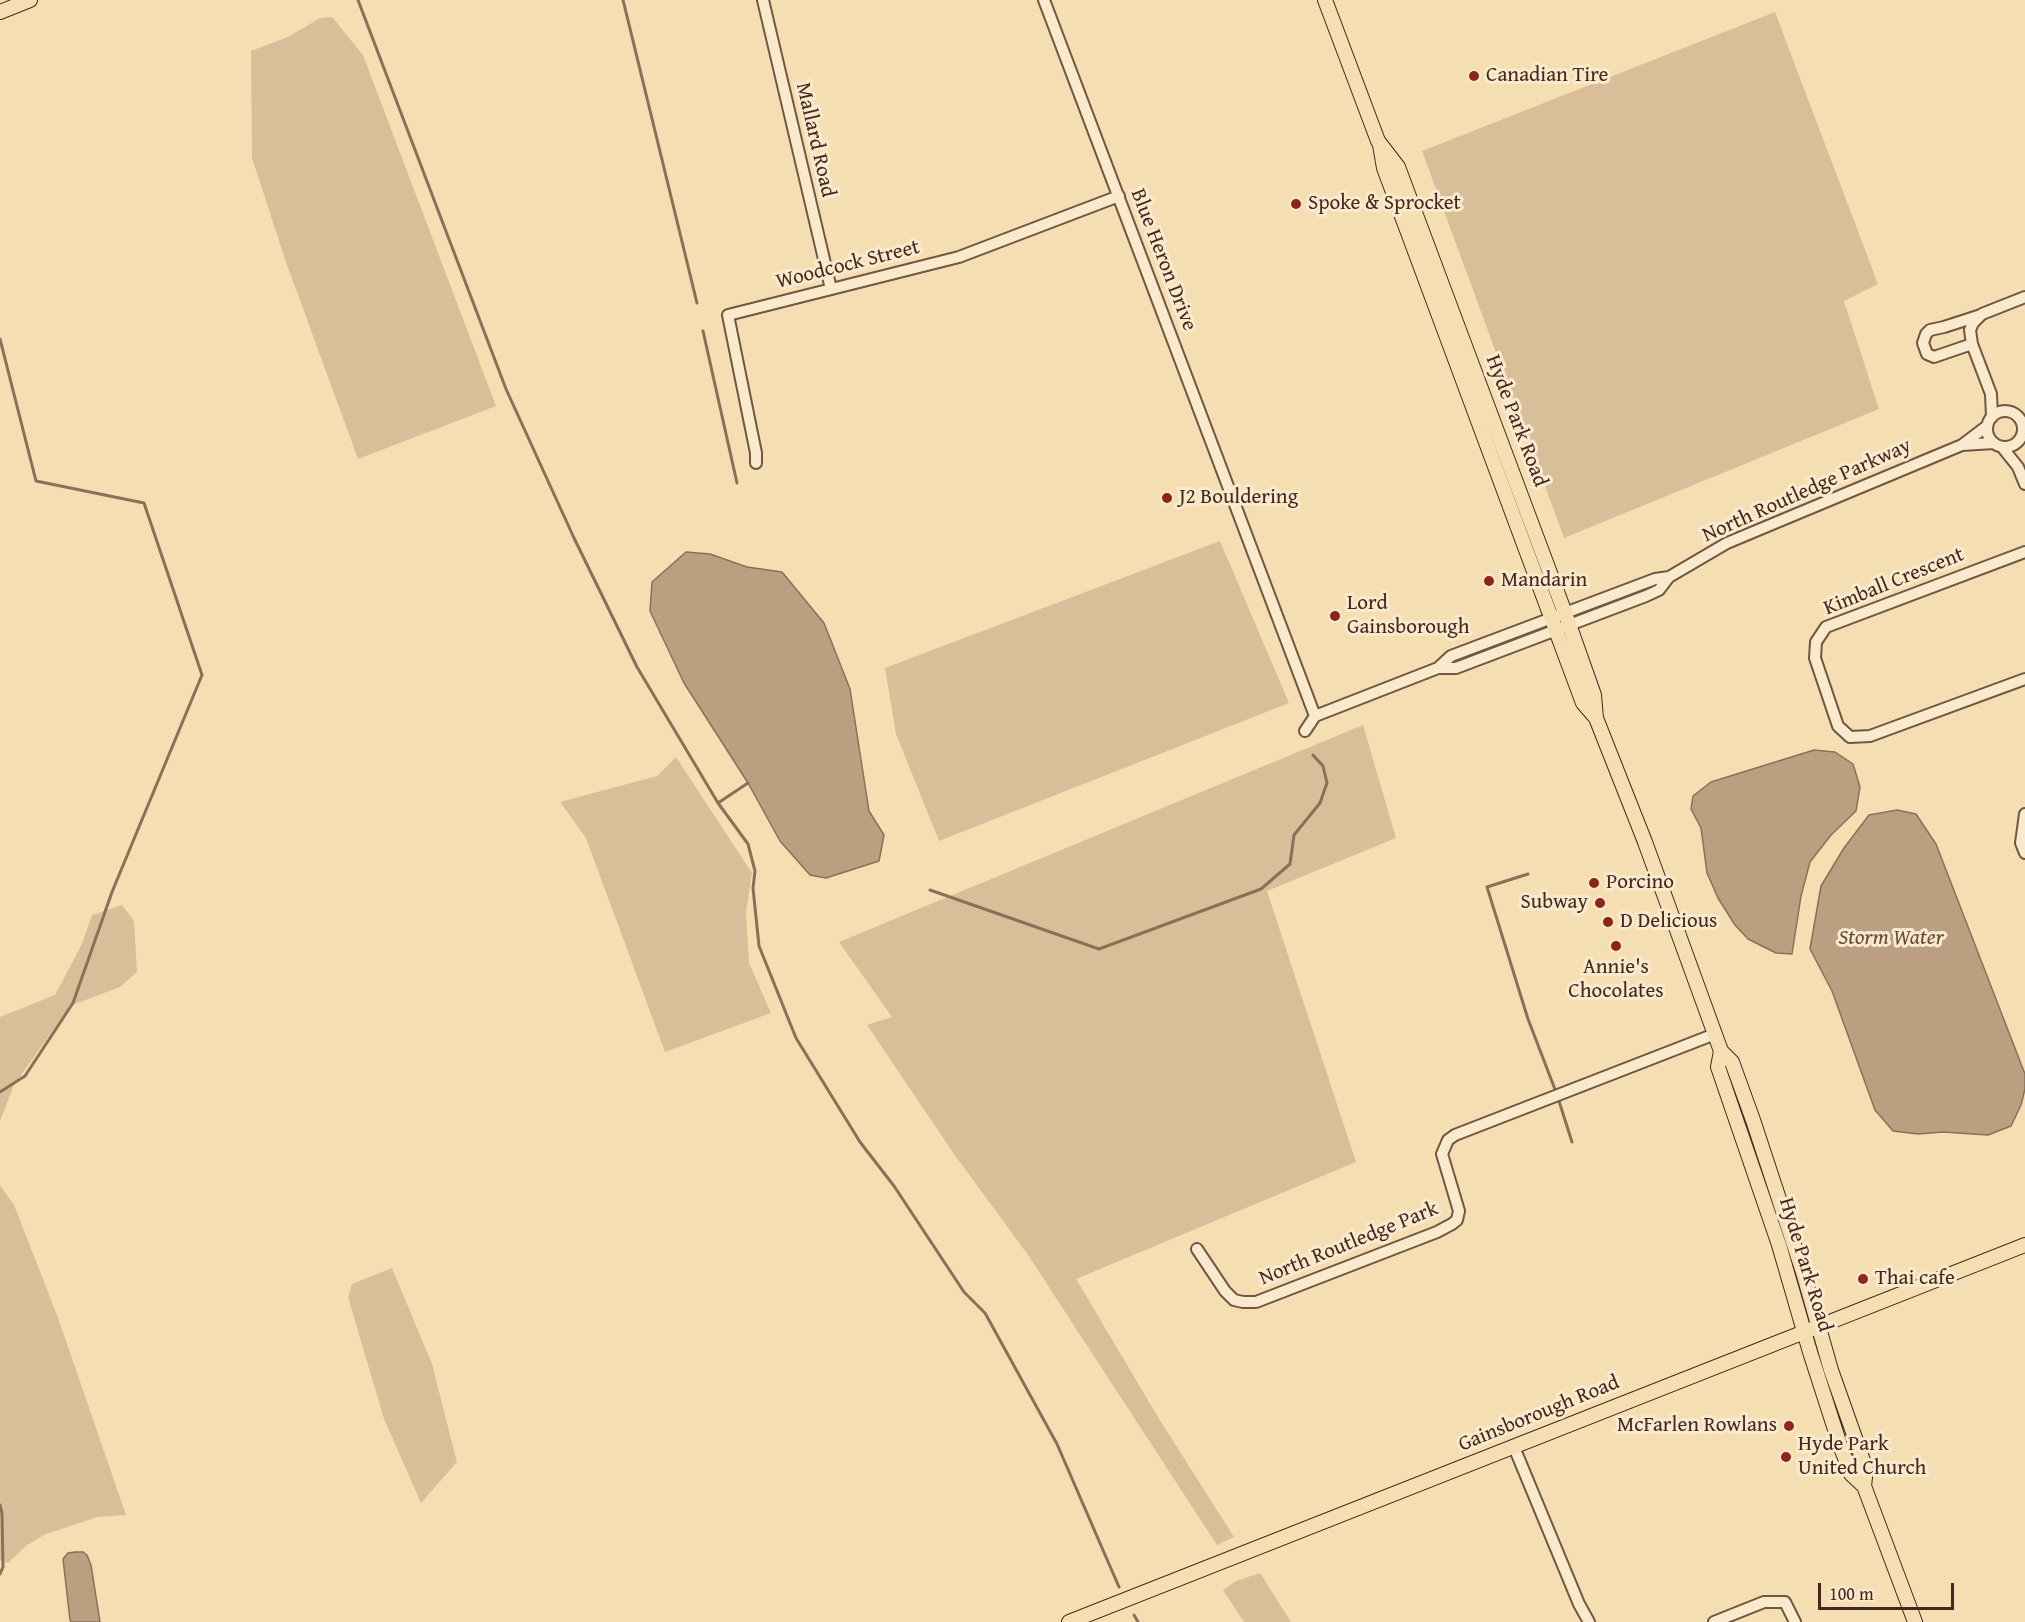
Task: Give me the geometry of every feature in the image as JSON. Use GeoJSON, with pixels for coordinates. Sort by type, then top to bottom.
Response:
{"type":"FeatureCollection","features":[{"type":"Feature","properties":{"kind":"main road"},"geometry":{"type":"LineString","coordinates":[[0,12],[30,0]]}},
{"type":"Feature","properties":{"kind":"main road","name":"Hyde Park Road"},"geometry":{"type":"LineString","coordinates":[[1324,0],[1380,145],[1384,168],[1561,622],[1583,703],[1596,718],[1645,842],[1714,1034],[1721,1051],[1732,1062],[1776,1186],[1818,1326],[1866,1469],[1864,1486]]}},
{"type":"Feature","properties":{"kind":"main road","name":"Hyde Park Road"},"geometry":{"type":"LineString","coordinates":[[1721,1051],[1718,1067],[1779,1245],[1804,1332],[1851,1474],[1864,1486],[1916,1622]]}},
{"type":"Feature","properties":{"kind":"main road","name":"Gainsborough Road"},"geometry":{"type":"LineString","coordinates":[[1069,1622],[2025,1245]]}},
{"type":"Feature","properties":{"kind":"street","name":"Mallard Road"},"geometry":{"type":"LineString","coordinates":[[763,0],[831,289]]}},
{"type":"Feature","properties":{"kind":"street","name":"Blue Heron Drive"},"geometry":{"type":"LineString","coordinates":[[1044,0],[1315,716]]}},
{"type":"Feature","properties":{"kind":"street","name":"Woodcock Street"},"geometry":{"type":"LineString","coordinates":[[756,463],[756,453],[728,315],[959,257],[1119,196]]}},
{"type":"Feature","properties":{"kind":"street"},"geometry":{"type":"LineString","coordinates":[[1972,344],[1934,357],[1927,354],[1923,343],[1930,330],[1982,314],[2025,297]]}},
{"type":"Feature","properties":{"kind":"street"},"geometry":{"type":"LineString","coordinates":[[1982,314],[1970,330],[1972,344],[1991,393],[1988,433],[2018,467],[2025,484]]}},
{"type":"Feature","properties":{"kind":"street"},"geometry":{"type":"LineString","coordinates":[[1991,393],[2017,414],[2022,424],[2018,467]]}},
{"type":"Feature","properties":{"kind":"street"},"geometry":{"type":"LineString","coordinates":[[1990,422],[2002,412],[2017,414]]}},
{"type":"Feature","properties":{"kind":"street","name":"North Routledge Parkway"},"geometry":{"type":"LineString","coordinates":[[1315,716],[1438,668],[1451,656],[1561,622],[1655,579],[1669,577],[1727,543],[1962,445],[1990,422]]}},
{"type":"Feature","properties":{"kind":"street"},"geometry":{"type":"LineString","coordinates":[[1998,445],[2008,447],[2022,435]]}},
{"type":"Feature","properties":{"kind":"street","name":"North Routledge Parkway"},"geometry":{"type":"LineString","coordinates":[[1962,445],[1998,445]]}},
{"type":"Feature","properties":{"kind":"street","name":"Kimball Crescent"},"geometry":{"type":"LineString","coordinates":[[2025,552],[1826,627],[1816,642],[1815,658],[1838,726],[1850,736],[1870,736],[2025,679]]}},
{"type":"Feature","properties":{"kind":"street"},"geometry":{"type":"LineString","coordinates":[[1305,731],[1315,716]]}},
{"type":"Feature","properties":{"kind":"street"},"geometry":{"type":"LineString","coordinates":[[2025,814],[2021,843],[2025,853]]}},
{"type":"Feature","properties":{"kind":"street","name":"North Routledge Park"},"geometry":{"type":"LineString","coordinates":[[1197,1249],[1225,1291],[1234,1300],[1256,1302],[1437,1232],[1457,1220],[1459,1211],[1442,1154],[1448,1140],[1455,1135],[1714,1034]]}},
{"type":"Feature","properties":{"kind":"street"},"geometry":{"type":"LineString","coordinates":[[1514,1447],[1579,1604],[1589,1622]]}},
{"type":"Feature","properties":{"kind":"street"},"geometry":{"type":"LineString","coordinates":[[1714,1622],[1764,1602],[1785,1602],[1795,1622]]}},
{"type":"Feature","properties":{"kind":"shaded area"},"geometry":{"type":"Polygon","coordinates":[[[1775,12],[1878,284],[1844,301],[1879,409],[1564,538],[1422,151],[1775,12]]]}},
{"type":"Feature","properties":{"kind":"shaded area"},"geometry":{"type":"Polygon","coordinates":[[[332,17],[363,55],[496,406],[358,459],[286,262],[252,158],[251,51],[288,37],[320,18],[332,17]]]}},
{"type":"Feature","properties":{"kind":"shaded area"},"geometry":{"type":"Polygon","coordinates":[[[1220,541],[1289,703],[939,841],[896,734],[885,668],[1220,541]]]}},
{"type":"Feature","properties":{"kind":"shaded area"},"geometry":{"type":"Polygon","coordinates":[[[1363,725],[1396,838],[1267,891],[1356,1162],[1076,1279],[1161,1422],[1234,1537],[1217,1545],[1028,1255],[954,1154],[867,1025],[892,1017],[839,942],[1363,725]]]}},
{"type":"Feature","properties":{"kind":"shaded area"},"geometry":{"type":"Polygon","coordinates":[[[676,757],[752,873],[746,912],[749,963],[771,1013],[665,1052],[586,838],[560,802],[657,776],[676,757]]]}},
{"type":"Feature","properties":{"kind":"shaded area"},"geometry":{"type":"Polygon","coordinates":[[[122,905],[134,921],[137,972],[120,987],[70,1006],[14,1085],[0,1121],[0,1017],[55,995],[82,944],[92,915],[122,905]]]}},
{"type":"Feature","properties":{"kind":"shaded area"},"geometry":{"type":"Polygon","coordinates":[[[0,1185],[14,1205],[57,1315],[126,1515],[98,1517],[46,1534],[27,1545],[8,1563],[0,1560],[0,1185]]]}},
{"type":"Feature","properties":{"kind":"shaded area"},"geometry":{"type":"Polygon","coordinates":[[[392,1268],[432,1364],[457,1462],[421,1503],[384,1419],[348,1297],[352,1284],[392,1268]]]}},
{"type":"Feature","properties":{"kind":"shaded area"},"geometry":{"type":"Polygon","coordinates":[[[1260,1573],[1291,1622],[1244,1622],[1223,1590],[1236,1581],[1260,1573]]]}},
{"type":"Feature","properties":{"kind":"water"},"geometry":{"type":"Polygon","coordinates":[[[686,552],[710,554],[747,567],[782,572],[824,623],[850,689],[869,811],[884,835],[879,861],[826,878],[810,875],[780,841],[748,783],[684,683],[650,611],[652,582],[686,552]]]}},
{"type":"Feature","properties":{"kind":"water","name":"Storm Water"},"geometry":{"type":"Polygon","coordinates":[[[1814,750],[1835,752],[1853,764],[1860,787],[1856,811],[1831,835],[1810,862],[1801,896],[1792,954],[1776,953],[1748,939],[1735,925],[1718,898],[1707,873],[1701,828],[1691,809],[1693,796],[1711,782],[1814,750]]]}},
{"type":"Feature","properties":{"kind":"water","name":"Storm Water"},"geometry":{"type":"Polygon","coordinates":[[[1897,810],[1916,814],[1936,844],[2025,1074],[2025,1089],[2021,1105],[2011,1126],[1988,1135],[1943,1132],[1918,1134],[1893,1131],[1875,1110],[1832,991],[1810,949],[1821,886],[1844,848],[1869,815],[1897,810]]]}},
{"type":"Feature","properties":{"kind":"water"},"geometry":{"type":"Polygon","coordinates":[[[83,1552],[87,1555],[91,1565],[100,1622],[71,1622],[70,1620],[63,1559],[68,1553],[83,1552]]]}},
{"type":"Feature","properties":{"kind":"waterway"},"geometry":{"type":"LineString","coordinates":[[358,0],[506,389],[574,538],[637,667],[718,803],[748,844],[755,871],[753,888],[759,946],[796,1038],[860,1142],[894,1186],[964,1292],[985,1313],[1057,1444],[1119,1587]]}},
{"type":"Feature","properties":{"kind":"waterway"},"geometry":{"type":"LineString","coordinates":[[623,0],[697,303]]}},
{"type":"Feature","properties":{"kind":"waterway"},"geometry":{"type":"LineString","coordinates":[[703,331],[737,483]]}},
{"type":"Feature","properties":{"kind":"waterway"},"geometry":{"type":"LineString","coordinates":[[0,339],[36,481],[144,503],[202,675],[112,892],[73,1003],[25,1076],[0,1092]]}},
{"type":"Feature","properties":{"kind":"waterway"},"geometry":{"type":"LineString","coordinates":[[930,890],[1099,949],[1261,889],[1290,864],[1294,835],[1320,803],[1327,783],[1323,766],[1313,755]]}},
{"type":"Feature","properties":{"kind":"waterway"},"geometry":{"type":"LineString","coordinates":[[718,803],[748,783]]}},
{"type":"Feature","properties":{"kind":"waterway"},"geometry":{"type":"LineString","coordinates":[[1528,874],[1487,887],[1528,1019],[1556,1092]]}},
{"type":"Feature","properties":{"kind":"waterway"},"geometry":{"type":"LineString","coordinates":[[1558,1098],[1572,1142]]}},
{"type":"Feature","properties":{"kind":"waterway"},"geometry":{"type":"LineString","coordinates":[[0,1505],[3,1567],[0,1574]]}},
{"type":"Feature","properties":{"kind":"waterway"},"geometry":{"type":"LineString","coordinates":[[1134,1615],[1138,1622]]}},
{"type":"Feature","properties":{"kind":"place","name":"Canadian Tire"},"geometry":{"type":"Point","coordinates":[1474,76]}},
{"type":"Feature","properties":{"kind":"place","name":"Spoke & Sprocket"},"geometry":{"type":"Point","coordinates":[1296,204]}},
{"type":"Feature","properties":{"kind":"place","name":"J2 Bouldering"},"geometry":{"type":"Point","coordinates":[1167,498]}},
{"type":"Feature","properties":{"kind":"place","name":"Mandarin"},"geometry":{"type":"Point","coordinates":[1489,581]}},
{"type":"Feature","properties":{"kind":"place","name":"Lord Gainsborough"},"geometry":{"type":"Point","coordinates":[1335,616]}},
{"type":"Feature","properties":{"kind":"place","name":"Porcino"},"geometry":{"type":"Point","coordinates":[1594,883]}},
{"type":"Feature","properties":{"kind":"place","name":"Subway"},"geometry":{"type":"Point","coordinates":[1600,903]}},
{"type":"Feature","properties":{"kind":"place","name":"D Delicious"},"geometry":{"type":"Point","coordinates":[1608,922]}},
{"type":"Feature","properties":{"kind":"place","name":"Annie's Chocolates"},"geometry":{"type":"Point","coordinates":[1616,946]}},
{"type":"Feature","properties":{"kind":"place","name":"Thai cafe"},"geometry":{"type":"Point","coordinates":[1863,1279]}},
{"type":"Feature","properties":{"kind":"place","name":"McFarlen Rowlans"},"geometry":{"type":"Point","coordinates":[1789,1426]}},
{"type":"Feature","properties":{"kind":"place","name":"Hyde Park United Church"},"geometry":{"type":"Point","coordinates":[1786,1457]}}]}
